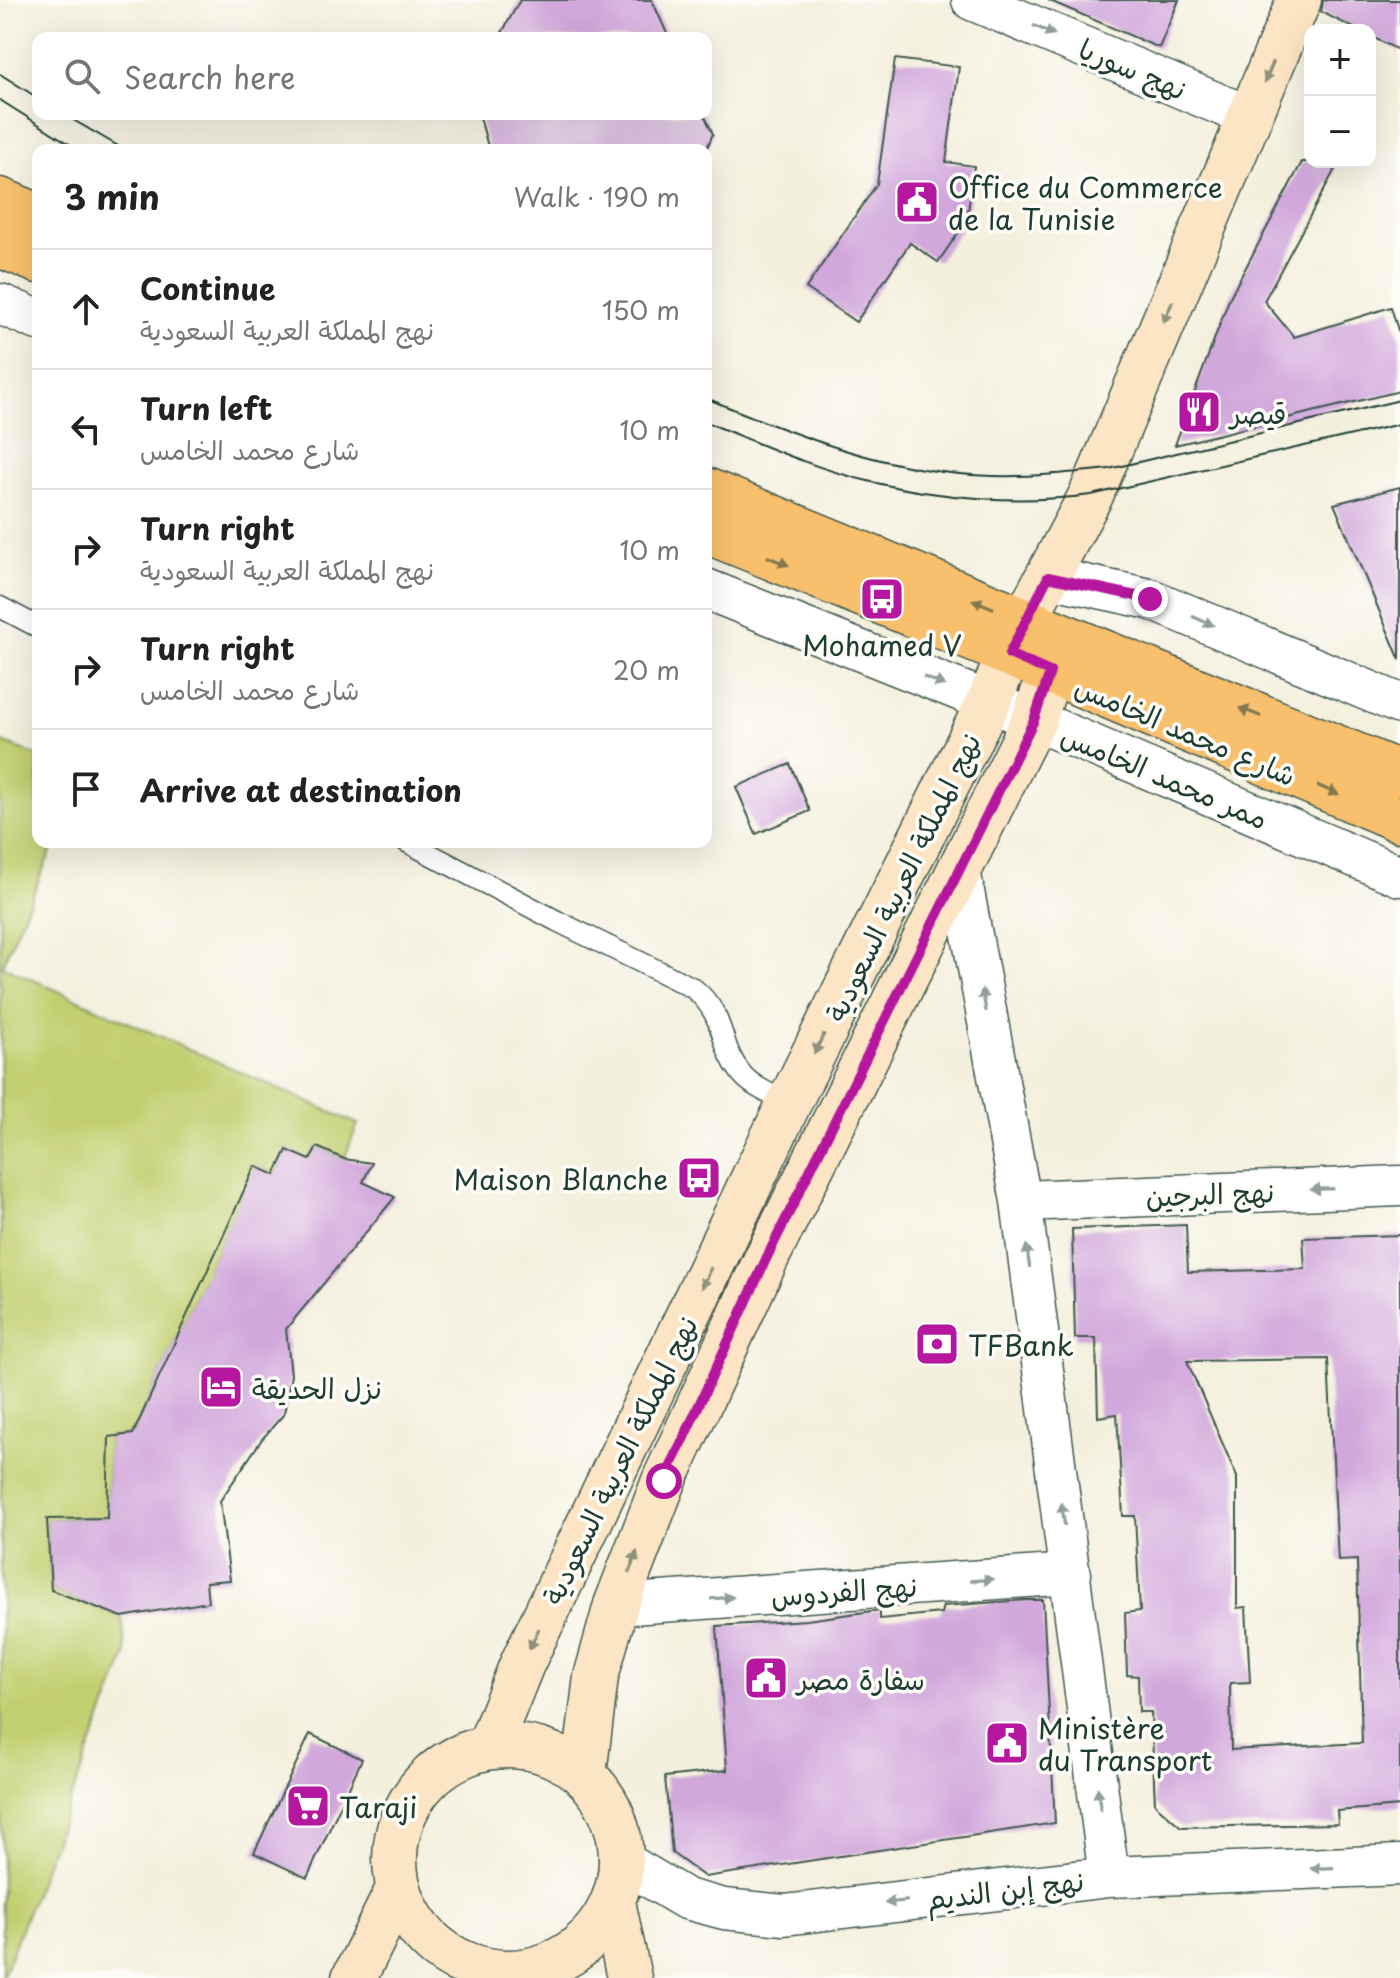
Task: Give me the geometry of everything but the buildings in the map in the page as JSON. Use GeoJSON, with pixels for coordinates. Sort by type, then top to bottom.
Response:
{"type":"FeatureCollection","features":[{"type":"Feature","properties":{"kind":"main road","name":"نهج المملكة العربية السعودية"},"geometry":{"type":"LineString","coordinates":[[489,1746],[522,1664],[789,1103],[988,703],[1016,638],[1091,495],[1299,0]]}},
{"type":"Feature","properties":{"kind":"main road"},"geometry":{"type":"LineString","coordinates":[[0,200],[32,213]]}},
{"type":"Feature","properties":{"kind":"main road"},"geometry":{"type":"LineString","coordinates":[[0,245],[32,258]]}},
{"type":"Feature","properties":{"kind":"main road","name":"شارع محمد الخامس"},"geometry":{"type":"LineString","coordinates":[[712,493],[1016,638]]}},
{"type":"Feature","properties":{"kind":"main road","name":"شارع محمد الخامس"},"geometry":{"type":"LineString","coordinates":[[712,533],[1400,773]]}},
{"type":"Feature","properties":{"kind":"main road","name":"نهج المملكة العربية السعودية"},"geometry":{"type":"LineString","coordinates":[[584,1774],[596,1677],[616,1605],[664,1481],[774,1243],[1034,720],[1059,655]]}},
{"type":"Feature","properties":{"kind":"main road","name":"شارع محمد الخامس"},"geometry":{"type":"LineString","coordinates":[[1059,655],[1400,820]]}},
{"type":"Feature","properties":{"kind":"main road"},"geometry":{"type":"LineString","coordinates":[[618,1881],[598,1928],[576,1950],[550,1965],[500,1975],[453,1959],[429,1941],[410,1917],[398,1889],[394,1861],[397,1833],[407,1807],[422,1785],[441,1767],[464,1753],[489,1746],[523,1746],[556,1755],[584,1774],[605,1799],[618,1828],[618,1881],[629,1978]]}},
{"type":"Feature","properties":{"kind":"main road"},"geometry":{"type":"LineString","coordinates":[[354,1978],[398,1889]]}},
{"type":"Feature","properties":{"kind":"street","name":"نهج سوريا"},"geometry":{"type":"LineString","coordinates":[[972,0],[1250,117]]}},
{"type":"Feature","properties":{"kind":"street"},"geometry":{"type":"LineString","coordinates":[[0,304],[32,317]]}},
{"type":"Feature","properties":{"kind":"street"},"geometry":{"type":"LineString","coordinates":[[1048,577],[1150,599],[1400,704]]}},
{"type":"Feature","properties":{"kind":"street","name":"ممر محمد الخامس"},"geometry":{"type":"LineString","coordinates":[[712,591],[1034,720],[1400,876]]}},
{"type":"Feature","properties":{"kind":"street"},"geometry":{"type":"LineString","coordinates":[[960,870],[1021,1201],[1109,1877]]}},
{"type":"Feature","properties":{"kind":"street","name":"نهج البرجين"},"geometry":{"type":"LineString","coordinates":[[1021,1201],[1400,1186]]}},
{"type":"Feature","properties":{"kind":"street","name":"نهج الفردوس"},"geometry":{"type":"LineString","coordinates":[[616,1605],[1071,1574]]}},
{"type":"Feature","properties":{"kind":"street","name":"نهج إبن النديم"},"geometry":{"type":"LineString","coordinates":[[618,1881],[724,1909],[784,1915],[1109,1877],[1400,1865]]}},
{"type":"Feature","properties":{"kind":"lane"},"geometry":{"type":"LineString","coordinates":[[0,607],[32,624]]}},
{"type":"Feature","properties":{"kind":"lane"},"geometry":{"type":"LineString","coordinates":[[418,848],[693,988],[708,1000],[718,1017],[730,1055],[742,1074],[752,1084],[789,1103]]}},
{"type":"Feature","properties":{"kind":"green space"},"geometry":{"type":"Polygon","coordinates":[[[0,741],[32,754],[32,848],[52,848],[2,966],[358,1124],[344,1159],[317,1147],[310,1160],[287,1150],[275,1175],[255,1167],[133,1434],[109,1437],[107,1518],[47,1519],[51,1590],[122,1617],[126,1655],[2,1978],[0,741]]]}},
{"type":"Feature","properties":{"kind":"tram line"},"geometry":{"type":"LineString","coordinates":[[0,74],[32,94]]}},
{"type":"Feature","properties":{"kind":"tram line"},"geometry":{"type":"LineString","coordinates":[[0,100],[70,144]]}},
{"type":"Feature","properties":{"kind":"tram line"},"geometry":{"type":"LineString","coordinates":[[73,120],[115,144]]}},
{"type":"Feature","properties":{"kind":"tram line"},"geometry":{"type":"LineString","coordinates":[[712,400],[810,439],[882,460],[956,474],[1008,476],[1109,469],[1400,400]]}},
{"type":"Feature","properties":{"kind":"tram line"},"geometry":{"type":"LineString","coordinates":[[712,424],[851,477],[953,496],[1037,499],[1091,495],[1400,424]]}},
{"type":"Feature","properties":{"kind":"place","name":"Office du Commerce de la Tunisie"},"geometry":{"type":"Point","coordinates":[917,202]}},
{"type":"Feature","properties":{"kind":"place","name":"قيصر"},"geometry":{"type":"Point","coordinates":[1199,412]}},
{"type":"Feature","properties":{"kind":"place","name":"Mohamed V"},"geometry":{"type":"Point","coordinates":[882,599]}},
{"type":"Feature","properties":{"kind":"place","name":"Maison Blanche"},"geometry":{"type":"Point","coordinates":[699,1178]}},
{"type":"Feature","properties":{"kind":"place","name":"TFBank"},"geometry":{"type":"Point","coordinates":[937,1344]}},
{"type":"Feature","properties":{"kind":"place","name":"نزل الحديقة"},"geometry":{"type":"Point","coordinates":[221,1387]}},
{"type":"Feature","properties":{"kind":"place","name":"سفارة مصر"},"geometry":{"type":"Point","coordinates":[766,1678]}},
{"type":"Feature","properties":{"kind":"place","name":"Ministère du Transport"},"geometry":{"type":"Point","coordinates":[1007,1743]}},
{"type":"Feature","properties":{"kind":"place","name":"Taraji"},"geometry":{"type":"Point","coordinates":[308,1806]}},
{"type":"Feature","properties":{"kind":"route"},"geometry":{"type":"LineString","coordinates":[[664,1481],[767,1257],[1034,720],[1050,672],[1009,654],[1048,577],[1150,599]]}}]}
